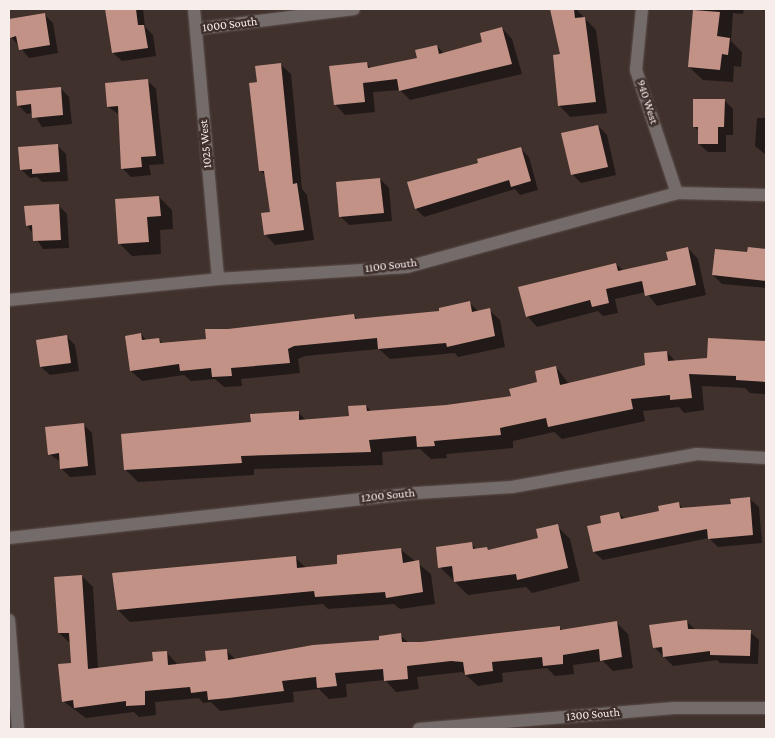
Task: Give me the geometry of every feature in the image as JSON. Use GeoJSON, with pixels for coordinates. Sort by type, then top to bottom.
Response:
{"type":"FeatureCollection","features":[{"type":"Feature","properties":{"kind":"street","name":"1025 West"},"geometry":{"type":"LineString","coordinates":[[194,9],[218,279]]}},
{"type":"Feature","properties":{"kind":"street","name":"1000 South"},"geometry":{"type":"LineString","coordinates":[[196,29],[354,9]]}},
{"type":"Feature","properties":{"kind":"street","name":"940 West"},"geometry":{"type":"LineString","coordinates":[[642,9],[636,70],[677,193]]}},
{"type":"Feature","properties":{"kind":"street","name":"1100 South"},"geometry":{"type":"LineString","coordinates":[[9,300],[218,279],[407,267],[677,193],[766,195]]}},
{"type":"Feature","properties":{"kind":"street","name":"1200 South"},"geometry":{"type":"LineString","coordinates":[[9,538],[417,493],[512,487],[697,454],[766,458]]}},
{"type":"Feature","properties":{"kind":"street"},"geometry":{"type":"LineString","coordinates":[[9,620],[18,729]]}},
{"type":"Feature","properties":{"kind":"street","name":"1300 South"},"geometry":{"type":"LineString","coordinates":[[419,729],[674,708],[766,708]]}},
{"type":"Feature","properties":{"kind":"building"},"geometry":{"type":"Polygon","coordinates":[[[105,9],[136,9],[138,25],[144,25],[148,48],[112,53],[105,9]]]}},
{"type":"Feature","properties":{"kind":"building"},"geometry":{"type":"Polygon","coordinates":[[[550,9],[574,9],[575,18],[585,17],[596,102],[558,106],[553,55],[560,54],[550,9]]]}},
{"type":"Feature","properties":{"kind":"building"},"geometry":{"type":"Polygon","coordinates":[[[693,10],[720,12],[717,36],[730,38],[728,55],[722,54],[720,70],[688,67],[693,10]]]}},
{"type":"Feature","properties":{"kind":"building"},"geometry":{"type":"Polygon","coordinates":[[[45,13],[50,45],[19,50],[16,36],[10,38],[9,19],[45,13]]]}},
{"type":"Feature","properties":{"kind":"building"},"geometry":{"type":"Polygon","coordinates":[[[502,27],[512,64],[399,91],[397,79],[363,83],[365,102],[334,105],[329,66],[367,62],[368,68],[417,58],[415,50],[437,45],[439,54],[482,42],[480,33],[502,27]]]}},
{"type":"Feature","properties":{"kind":"building"},"geometry":{"type":"Polygon","coordinates":[[[281,63],[293,184],[297,183],[304,230],[264,235],[261,213],[270,212],[264,171],[259,171],[249,83],[257,82],[255,66],[281,63]]]}},
{"type":"Feature","properties":{"kind":"building"},"geometry":{"type":"Polygon","coordinates":[[[148,79],[156,156],[141,157],[142,167],[121,169],[118,106],[107,107],[105,83],[148,79]]]}},
{"type":"Feature","properties":{"kind":"building"},"geometry":{"type":"Polygon","coordinates":[[[61,87],[63,115],[32,118],[31,104],[17,106],[16,91],[61,87]]]}},
{"type":"Feature","properties":{"kind":"building"},"geometry":{"type":"Polygon","coordinates":[[[693,99],[725,99],[724,127],[718,127],[718,144],[698,144],[698,127],[693,127],[693,99]]]}},
{"type":"Feature","properties":{"kind":"building"},"geometry":{"type":"Polygon","coordinates":[[[598,125],[608,167],[571,175],[561,133],[598,125]]]}},
{"type":"Feature","properties":{"kind":"building"},"geometry":{"type":"Polygon","coordinates":[[[58,144],[60,172],[32,174],[32,169],[20,170],[18,147],[58,144]]]}},
{"type":"Feature","properties":{"kind":"building"},"geometry":{"type":"Polygon","coordinates":[[[521,147],[531,181],[511,187],[509,180],[415,209],[407,182],[478,163],[477,159],[521,147]]]}},
{"type":"Feature","properties":{"kind":"building"},"geometry":{"type":"Polygon","coordinates":[[[380,178],[384,213],[339,217],[336,182],[380,178]]]}},
{"type":"Feature","properties":{"kind":"building"},"geometry":{"type":"Polygon","coordinates":[[[159,196],[161,216],[147,217],[149,242],[118,244],[115,199],[159,196]]]}},
{"type":"Feature","properties":{"kind":"building"},"geometry":{"type":"Polygon","coordinates":[[[59,204],[61,240],[33,241],[32,225],[26,226],[24,206],[59,204]]]}},
{"type":"Feature","properties":{"kind":"building"},"geometry":{"type":"Polygon","coordinates":[[[688,247],[696,285],[645,296],[642,281],[606,289],[609,303],[592,307],[590,300],[526,317],[518,287],[616,263],[618,271],[668,260],[666,252],[688,247]]]}},
{"type":"Feature","properties":{"kind":"building"},"geometry":{"type":"Polygon","coordinates":[[[748,247],[766,249],[766,281],[712,275],[715,249],[747,252],[748,247]]]}},
{"type":"Feature","properties":{"kind":"building"},"geometry":{"type":"Polygon","coordinates":[[[470,301],[472,312],[490,308],[495,336],[447,347],[446,343],[378,349],[377,338],[294,346],[288,349],[290,363],[231,368],[232,376],[212,377],[211,368],[180,371],[179,364],[130,371],[125,336],[141,333],[142,340],[159,338],[160,343],[206,339],[205,329],[228,329],[354,314],[355,319],[439,311],[439,308],[470,301]]]}},
{"type":"Feature","properties":{"kind":"building"},"geometry":{"type":"Polygon","coordinates":[[[67,335],[71,363],[40,367],[36,340],[67,335]]]}},
{"type":"Feature","properties":{"kind":"building"},"geometry":{"type":"Polygon","coordinates":[[[708,338],[766,341],[766,382],[736,380],[736,376],[689,374],[692,398],[670,400],[670,395],[631,399],[633,409],[548,427],[546,418],[500,428],[501,435],[434,441],[435,446],[417,447],[416,436],[369,440],[371,452],[241,456],[242,463],[124,470],[121,434],[251,422],[250,414],[299,411],[299,420],[349,416],[348,406],[366,405],[367,411],[446,405],[511,396],[509,389],[537,382],[535,371],[556,366],[560,385],[645,365],[644,353],[667,351],[668,361],[707,358],[708,338]]]}},
{"type":"Feature","properties":{"kind":"building"},"geometry":{"type":"Polygon","coordinates":[[[84,423],[88,466],[60,469],[59,453],[48,455],[45,427],[84,423]]]}},
{"type":"Feature","properties":{"kind":"building"},"geometry":{"type":"Polygon","coordinates":[[[750,497],[753,535],[708,539],[707,529],[593,552],[587,526],[601,523],[600,516],[619,512],[621,519],[659,511],[658,506],[679,502],[680,508],[731,504],[730,499],[750,497]]]}},
{"type":"Feature","properties":{"kind":"building"},"geometry":{"type":"Polygon","coordinates":[[[558,524],[568,568],[517,580],[516,574],[454,582],[452,566],[438,568],[436,547],[472,542],[473,549],[487,547],[488,550],[538,538],[536,529],[558,524]]]}},
{"type":"Feature","properties":{"kind":"building"},"geometry":{"type":"Polygon","coordinates":[[[401,548],[403,563],[419,560],[423,592],[386,598],[385,592],[315,597],[314,591],[117,610],[112,573],[296,556],[297,568],[337,564],[337,555],[401,548]]]}},
{"type":"Feature","properties":{"kind":"building"},"geometry":{"type":"Polygon","coordinates":[[[82,575],[88,669],[153,661],[152,652],[167,651],[168,665],[206,661],[205,651],[227,649],[228,660],[313,645],[379,640],[379,636],[401,633],[402,642],[421,642],[560,626],[560,630],[617,621],[622,657],[600,661],[599,649],[563,655],[563,664],[543,666],[542,657],[492,662],[493,671],[465,675],[463,662],[451,661],[407,666],[408,679],[384,681],[383,669],[335,673],[337,686],[317,688],[316,677],[282,681],[284,691],[208,700],[207,691],[191,693],[190,687],[145,691],[145,705],[126,706],[126,701],[74,708],[73,700],[62,702],[58,664],[71,663],[69,633],[58,633],[54,577],[82,575]]]}},
{"type":"Feature","properties":{"kind":"building"},"geometry":{"type":"Polygon","coordinates":[[[687,620],[688,629],[751,630],[750,656],[710,655],[710,651],[663,657],[662,647],[653,648],[649,625],[687,620]]]}}]}
